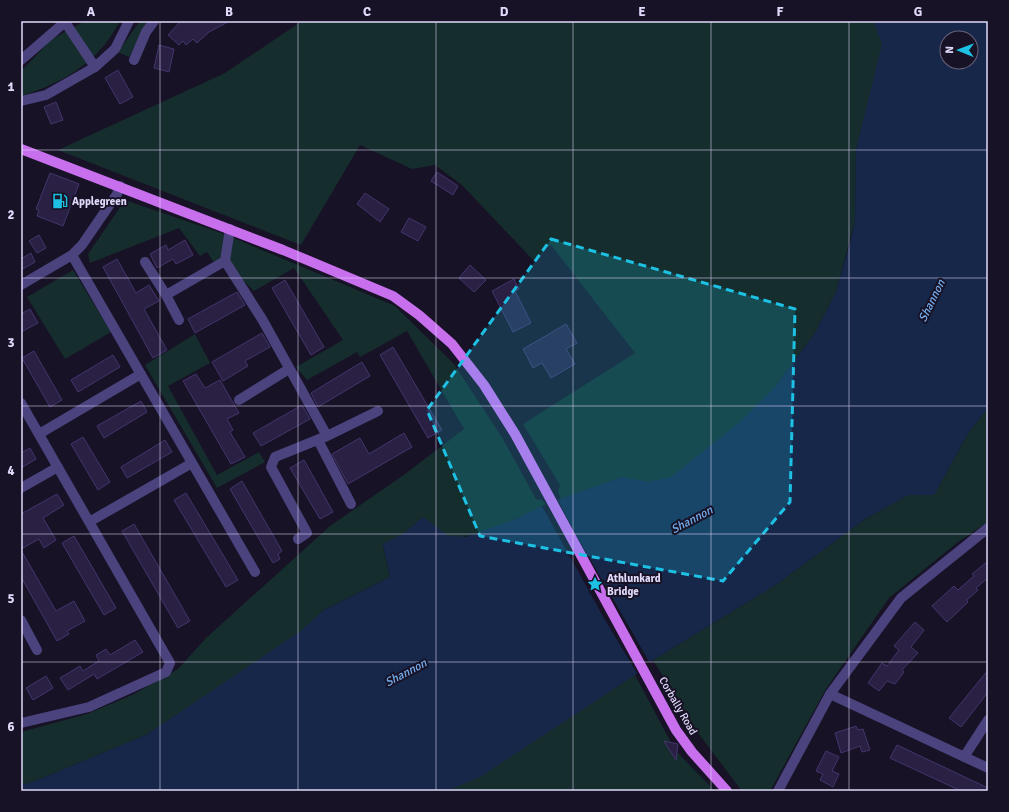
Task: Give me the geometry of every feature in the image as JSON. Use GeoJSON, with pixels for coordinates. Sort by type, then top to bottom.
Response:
{"type":"FeatureCollection","features":[{"type":"Feature","properties":{"kind":"main road"},"geometry":{"type":"LineString","coordinates":[[21,149],[230,229]]}},
{"type":"Feature","properties":{"kind":"main road","name":"Corbally Road"},"geometry":{"type":"LineString","coordinates":[[230,229],[393,296],[419,315],[452,344],[484,385],[515,434],[676,730],[692,752],[727,791]]}},
{"type":"Feature","properties":{"kind":"street"},"geometry":{"type":"LineString","coordinates":[[21,60],[66,21],[95,67]]}},
{"type":"Feature","properties":{"kind":"street"},"geometry":{"type":"LineString","coordinates":[[21,101],[46,95],[95,67],[115,49],[129,21]]}},
{"type":"Feature","properties":{"kind":"street"},"geometry":{"type":"LineString","coordinates":[[134,60],[146,32],[154,21]]}},
{"type":"Feature","properties":{"kind":"street"},"geometry":{"type":"LineString","coordinates":[[21,285],[72,256],[117,194],[120,186]]}},
{"type":"Feature","properties":{"kind":"street"},"geometry":{"type":"LineString","coordinates":[[230,229],[225,261],[262,319],[289,369],[323,438],[351,504]]}},
{"type":"Feature","properties":{"kind":"street"},"geometry":{"type":"LineString","coordinates":[[72,256],[255,572]]}},
{"type":"Feature","properties":{"kind":"street"},"geometry":{"type":"LineString","coordinates":[[166,296],[225,261]]}},
{"type":"Feature","properties":{"kind":"street"},"geometry":{"type":"LineString","coordinates":[[146,262],[179,320]]}},
{"type":"Feature","properties":{"kind":"street"},"geometry":{"type":"LineString","coordinates":[[239,400],[289,369]]}},
{"type":"Feature","properties":{"kind":"street"},"geometry":{"type":"LineString","coordinates":[[39,434],[141,374]]}},
{"type":"Feature","properties":{"kind":"street"},"geometry":{"type":"LineString","coordinates":[[21,403],[170,663],[166,672],[89,707],[21,722]]}},
{"type":"Feature","properties":{"kind":"street"},"geometry":{"type":"LineString","coordinates":[[298,539],[311,531],[271,467],[275,457],[323,438],[378,411]]}},
{"type":"Feature","properties":{"kind":"street"},"geometry":{"type":"LineString","coordinates":[[89,522],[192,463]]}},
{"type":"Feature","properties":{"kind":"street"},"geometry":{"type":"LineString","coordinates":[[21,488],[58,467]]}},
{"type":"Feature","properties":{"kind":"street"},"geometry":{"type":"LineString","coordinates":[[778,791],[830,694],[901,598],[988,528]]}},
{"type":"Feature","properties":{"kind":"street"},"geometry":{"type":"LineString","coordinates":[[21,620],[37,650]]}},
{"type":"Feature","properties":{"kind":"street"},"geometry":{"type":"LineString","coordinates":[[830,694],[988,768]]}},
{"type":"Feature","properties":{"kind":"street"},"geometry":{"type":"LineString","coordinates":[[964,757],[988,720]]}},
{"type":"Feature","properties":{"kind":"highlighted area"},"geometry":{"type":"Polygon","coordinates":[[[551,239],[795,309],[790,502],[723,581],[480,536],[427,410],[551,239]]]}},
{"type":"Feature","properties":{"kind":"green space"},"geometry":{"type":"Polygon","coordinates":[[[85,21],[119,21],[119,23],[102,48],[82,66],[63,79],[21,96],[21,71],[52,39],[85,21]]]}},
{"type":"Feature","properties":{"kind":"green space"},"geometry":{"type":"Polygon","coordinates":[[[140,21],[148,21],[129,57],[118,52],[140,21]]]}},
{"type":"Feature","properties":{"kind":"green space"},"geometry":{"type":"Polygon","coordinates":[[[302,21],[873,21],[883,44],[856,150],[855,221],[836,292],[815,333],[775,387],[741,422],[671,477],[648,483],[622,477],[561,499],[558,492],[560,485],[523,424],[635,353],[551,245],[533,260],[462,185],[435,165],[412,169],[360,145],[301,245],[58,150],[225,73],[302,21]]]}},
{"type":"Feature","properties":{"kind":"green space"},"geometry":{"type":"Polygon","coordinates":[[[125,200],[224,234],[395,306],[454,364],[503,439],[536,499],[542,500],[546,504],[497,527],[469,536],[457,537],[445,535],[423,517],[403,534],[383,545],[390,577],[324,610],[302,631],[146,735],[33,782],[21,785],[21,732],[87,714],[132,695],[178,669],[206,638],[330,526],[405,474],[464,429],[407,331],[360,357],[357,352],[307,380],[296,367],[343,340],[294,268],[254,291],[223,261],[215,264],[207,252],[200,256],[179,228],[90,263],[88,254],[125,200]]]}},
{"type":"Feature","properties":{"kind":"green space"},"geometry":{"type":"Polygon","coordinates":[[[73,270],[111,332],[65,359],[27,297],[73,270]]]}},
{"type":"Feature","properties":{"kind":"green space"},"geometry":{"type":"Polygon","coordinates":[[[195,334],[210,363],[168,386],[217,475],[259,452],[265,462],[217,488],[145,365],[195,334]]]}},
{"type":"Feature","properties":{"kind":"green space"},"geometry":{"type":"Polygon","coordinates":[[[988,407],[988,522],[958,542],[889,598],[826,689],[770,791],[742,791],[701,737],[653,660],[777,584],[865,519],[908,495],[934,495],[967,435],[988,407]]]}},
{"type":"Feature","properties":{"kind":"green space"},"geometry":{"type":"Polygon","coordinates":[[[635,675],[675,750],[715,791],[446,791],[480,776],[635,675]]]}},
{"type":"Feature","properties":{"kind":"water","name":"Shannon"},"geometry":{"type":"Polygon","coordinates":[[[873,21],[988,21],[988,407],[967,435],[934,495],[908,495],[865,519],[777,584],[653,660],[635,675],[480,777],[446,791],[21,791],[21,785],[33,782],[146,735],[301,631],[324,610],[390,577],[383,544],[403,534],[423,517],[448,536],[466,537],[516,519],[546,504],[622,477],[648,482],[671,477],[740,422],[775,387],[815,333],[836,292],[851,239],[855,221],[856,150],[882,44],[873,21]]]}},
{"type":"Feature","properties":{"kind":"pier","name":"Athlunkard Bridge"},"geometry":{"type":"Polygon","coordinates":[[[558,500],[575,533],[650,663],[637,673],[605,620],[542,506],[558,500]]]}},
{"type":"Feature","properties":{"kind":"building"},"geometry":{"type":"Polygon","coordinates":[[[181,21],[230,21],[209,32],[197,43],[193,39],[186,45],[183,41],[179,45],[168,35],[181,21]]]}},
{"type":"Feature","properties":{"kind":"building"},"geometry":{"type":"Polygon","coordinates":[[[159,45],[174,49],[169,72],[154,68],[159,45]]]}},
{"type":"Feature","properties":{"kind":"building"},"geometry":{"type":"Polygon","coordinates":[[[118,70],[133,97],[120,104],[105,78],[118,70]]]}},
{"type":"Feature","properties":{"kind":"building"},"geometry":{"type":"Polygon","coordinates":[[[56,102],[63,120],[51,124],[44,107],[56,102]]]}},
{"type":"Feature","properties":{"kind":"building"},"geometry":{"type":"Polygon","coordinates":[[[437,172],[458,186],[453,195],[431,181],[437,172]]]}},
{"type":"Feature","properties":{"kind":"building"},"geometry":{"type":"Polygon","coordinates":[[[50,173],[79,184],[63,226],[37,216],[39,210],[36,209],[50,173]]]}},
{"type":"Feature","properties":{"kind":"building"},"geometry":{"type":"Polygon","coordinates":[[[365,193],[389,209],[380,222],[357,204],[365,193]]]}},
{"type":"Feature","properties":{"kind":"building"},"geometry":{"type":"Polygon","coordinates":[[[409,218],[426,227],[418,241],[401,232],[409,218]]]}},
{"type":"Feature","properties":{"kind":"building"},"geometry":{"type":"Polygon","coordinates":[[[39,235],[46,248],[37,253],[29,241],[39,235]]]}},
{"type":"Feature","properties":{"kind":"building"},"geometry":{"type":"Polygon","coordinates":[[[185,240],[193,255],[176,264],[173,259],[157,268],[150,254],[166,245],[168,250],[185,240]]]}},
{"type":"Feature","properties":{"kind":"building"},"geometry":{"type":"Polygon","coordinates":[[[31,253],[35,262],[21,270],[21,259],[31,253]]]}},
{"type":"Feature","properties":{"kind":"building"},"geometry":{"type":"Polygon","coordinates":[[[117,259],[136,293],[149,285],[159,301],[144,309],[167,350],[153,358],[103,267],[117,259]]]}},
{"type":"Feature","properties":{"kind":"building"},"geometry":{"type":"Polygon","coordinates":[[[470,265],[486,280],[474,292],[459,278],[470,265]]]}},
{"type":"Feature","properties":{"kind":"building"},"geometry":{"type":"Polygon","coordinates":[[[514,279],[519,289],[515,291],[531,323],[513,332],[492,291],[514,279]]]}},
{"type":"Feature","properties":{"kind":"building"},"geometry":{"type":"Polygon","coordinates":[[[285,280],[324,347],[311,355],[272,288],[285,280]]]}},
{"type":"Feature","properties":{"kind":"building"},"geometry":{"type":"Polygon","coordinates":[[[237,292],[245,305],[195,333],[188,319],[237,292]]]}},
{"type":"Feature","properties":{"kind":"building"},"geometry":{"type":"Polygon","coordinates":[[[30,309],[38,323],[21,332],[21,314],[30,309]]]}},
{"type":"Feature","properties":{"kind":"building"},"geometry":{"type":"Polygon","coordinates":[[[566,324],[577,343],[566,349],[575,364],[551,378],[542,363],[533,368],[523,349],[566,324]]]}},
{"type":"Feature","properties":{"kind":"building"},"geometry":{"type":"Polygon","coordinates":[[[262,333],[270,347],[245,361],[248,366],[223,381],[212,362],[262,333]]]}},
{"type":"Feature","properties":{"kind":"building"},"geometry":{"type":"Polygon","coordinates":[[[393,347],[442,430],[428,438],[380,355],[393,347]]]}},
{"type":"Feature","properties":{"kind":"building"},"geometry":{"type":"Polygon","coordinates":[[[34,351],[62,400],[50,407],[22,358],[34,351]]]}},
{"type":"Feature","properties":{"kind":"building"},"geometry":{"type":"Polygon","coordinates":[[[113,355],[120,367],[78,392],[71,380],[113,355]]]}},
{"type":"Feature","properties":{"kind":"building"},"geometry":{"type":"Polygon","coordinates":[[[362,362],[370,376],[318,407],[311,393],[362,362]]]}},
{"type":"Feature","properties":{"kind":"building"},"geometry":{"type":"Polygon","coordinates":[[[196,374],[205,388],[220,380],[239,413],[227,419],[233,430],[230,432],[245,457],[231,464],[183,381],[196,374]]]}},
{"type":"Feature","properties":{"kind":"building"},"geometry":{"type":"Polygon","coordinates":[[[141,401],[147,412],[104,438],[97,426],[141,401]]]}},
{"type":"Feature","properties":{"kind":"building"},"geometry":{"type":"Polygon","coordinates":[[[302,405],[310,419],[261,446],[253,433],[302,405]]]}},
{"type":"Feature","properties":{"kind":"building"},"geometry":{"type":"Polygon","coordinates":[[[404,433],[412,447],[348,484],[332,454],[360,438],[369,454],[404,433]]]}},
{"type":"Feature","properties":{"kind":"building"},"geometry":{"type":"Polygon","coordinates":[[[83,437],[110,482],[98,490],[71,444],[83,437]]]}},
{"type":"Feature","properties":{"kind":"building"},"geometry":{"type":"Polygon","coordinates":[[[165,440],[172,452],[127,478],[121,467],[165,440]]]}},
{"type":"Feature","properties":{"kind":"building"},"geometry":{"type":"Polygon","coordinates":[[[30,448],[36,459],[21,468],[21,453],[30,448]]]}},
{"type":"Feature","properties":{"kind":"building"},"geometry":{"type":"Polygon","coordinates":[[[304,460],[333,512],[320,519],[290,468],[304,460]]]}},
{"type":"Feature","properties":{"kind":"building"},"geometry":{"type":"Polygon","coordinates":[[[242,481],[282,551],[278,554],[280,559],[273,563],[230,489],[242,481]]]}},
{"type":"Feature","properties":{"kind":"building"},"geometry":{"type":"Polygon","coordinates":[[[186,493],[238,580],[226,587],[174,500],[186,493]]]}},
{"type":"Feature","properties":{"kind":"building"},"geometry":{"type":"Polygon","coordinates":[[[57,494],[64,505],[43,518],[56,540],[44,548],[39,539],[21,549],[21,514],[57,494]]]}},
{"type":"Feature","properties":{"kind":"building"},"geometry":{"type":"Polygon","coordinates":[[[134,524],[190,621],[178,628],[122,531],[134,524]]]}},
{"type":"Feature","properties":{"kind":"building"},"geometry":{"type":"Polygon","coordinates":[[[74,536],[116,608],[104,615],[62,543],[74,536]]]}},
{"type":"Feature","properties":{"kind":"building"},"geometry":{"type":"Polygon","coordinates":[[[21,550],[56,611],[74,601],[85,621],[67,631],[69,634],[57,641],[21,577],[21,550]]]}},
{"type":"Feature","properties":{"kind":"building"},"geometry":{"type":"Polygon","coordinates":[[[988,561],[988,578],[976,588],[978,590],[967,600],[968,602],[947,622],[932,606],[954,586],[958,590],[974,576],[972,574],[988,561]]]}},
{"type":"Feature","properties":{"kind":"building"},"geometry":{"type":"Polygon","coordinates":[[[915,622],[924,630],[911,647],[918,653],[902,670],[904,672],[895,684],[887,681],[879,691],[868,683],[882,663],[887,666],[899,650],[894,646],[915,622]]]}},
{"type":"Feature","properties":{"kind":"building"},"geometry":{"type":"Polygon","coordinates":[[[135,640],[143,652],[97,679],[94,674],[68,690],[60,678],[80,666],[83,671],[99,661],[96,655],[106,649],[110,655],[135,640]]]}},
{"type":"Feature","properties":{"kind":"building"},"geometry":{"type":"Polygon","coordinates":[[[988,670],[988,692],[961,727],[949,718],[988,670]]]}},
{"type":"Feature","properties":{"kind":"building"},"geometry":{"type":"Polygon","coordinates":[[[46,676],[53,688],[33,700],[26,688],[46,676]]]}},
{"type":"Feature","properties":{"kind":"building"},"geometry":{"type":"Polygon","coordinates":[[[856,726],[858,730],[863,729],[870,750],[862,752],[860,746],[841,753],[835,733],[856,726]]]}},
{"type":"Feature","properties":{"kind":"building"},"geometry":{"type":"Polygon","coordinates":[[[664,741],[678,744],[676,760],[664,741]]]}},
{"type":"Feature","properties":{"kind":"building"},"geometry":{"type":"Polygon","coordinates":[[[897,745],[988,788],[988,791],[961,791],[890,758],[897,745]]]}},
{"type":"Feature","properties":{"kind":"building"},"geometry":{"type":"Polygon","coordinates":[[[826,751],[839,757],[832,771],[839,774],[833,787],[820,780],[823,774],[816,771],[826,751]]]}},
{"type":"Feature","properties":{"kind":"place","name":"Applegreen"},"geometry":{"type":"Point","coordinates":[60,201]}},
{"type":"Feature","properties":{"kind":"place","name":"Athlunkard Bridge"},"geometry":{"type":"Point","coordinates":[595,584]}}]}
